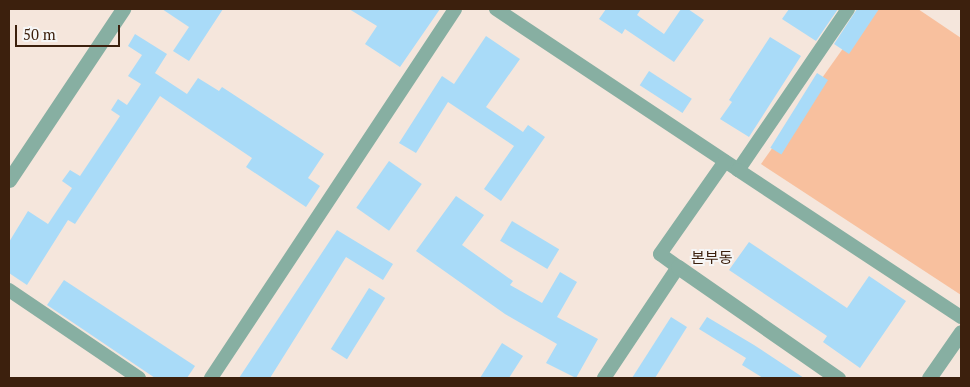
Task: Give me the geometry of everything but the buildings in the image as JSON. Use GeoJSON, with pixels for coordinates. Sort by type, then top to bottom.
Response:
{"type":"FeatureCollection","features":[{"type":"Feature","properties":{"kind":"street"},"geometry":{"type":"LineString","coordinates":[[9,180],[123,9]]}},
{"type":"Feature","properties":{"kind":"street"},"geometry":{"type":"LineString","coordinates":[[211,378],[456,9]]}},
{"type":"Feature","properties":{"kind":"street"},"geometry":{"type":"LineString","coordinates":[[496,9],[961,317]]}},
{"type":"Feature","properties":{"kind":"street"},"geometry":{"type":"LineString","coordinates":[[738,170],[848,9]]}},
{"type":"Feature","properties":{"kind":"street"},"geometry":{"type":"LineString","coordinates":[[725,161],[660,254],[838,378]]}},
{"type":"Feature","properties":{"kind":"street"},"geometry":{"type":"LineString","coordinates":[[604,378],[678,267]]}},
{"type":"Feature","properties":{"kind":"street"},"geometry":{"type":"LineString","coordinates":[[9,290],[138,378]]}},
{"type":"Feature","properties":{"kind":"street"},"geometry":{"type":"LineString","coordinates":[[930,378],[961,332]]}},
{"type":"Feature","properties":{"kind":"shaded area"},"geometry":{"type":"Polygon","coordinates":[[[871,9],[918,9],[961,38],[961,295],[761,164],[871,9]]]}},
{"type":"Feature","properties":{"kind":"district","name":"본부동"},"geometry":{"type":"Point","coordinates":[712,258]}}]}
